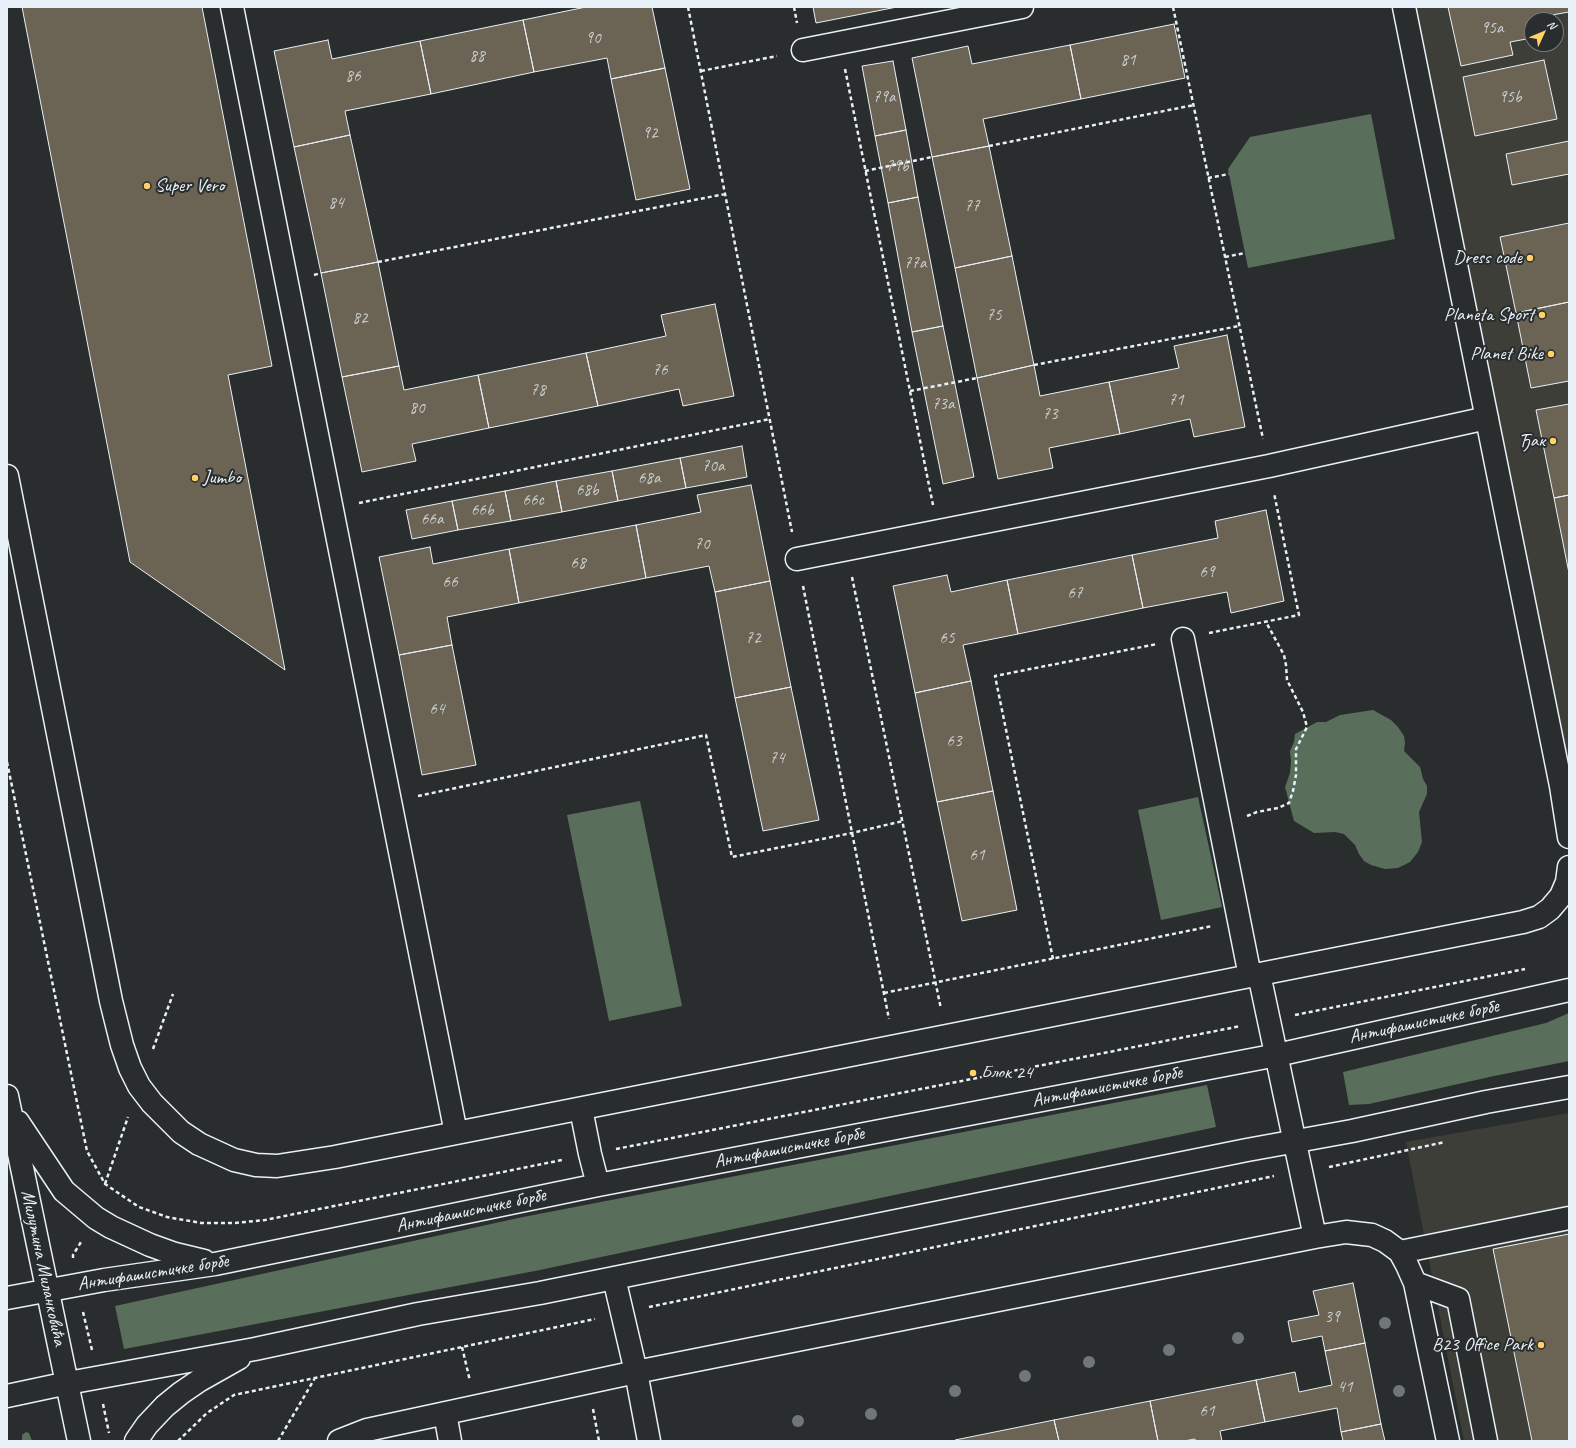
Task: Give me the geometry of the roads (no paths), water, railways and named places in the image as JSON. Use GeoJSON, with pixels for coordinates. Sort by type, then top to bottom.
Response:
{"type":"FeatureCollection","features":[{"type":"Feature","properties":{"kind":"street"},"geometry":{"type":"LineString","coordinates":[[232,7],[456,1133]]}},
{"type":"Feature","properties":{"kind":"street"},"geometry":{"type":"LineString","coordinates":[[803,50],[1022,7]]}},
{"type":"Feature","properties":{"kind":"street"},"geometry":{"type":"LineString","coordinates":[[1404,7],[1561,786],[1569,837]]}},
{"type":"Feature","properties":{"kind":"street"},"geometry":{"type":"LineString","coordinates":[[797,559],[1268,466],[1487,418]]}},
{"type":"Feature","properties":{"kind":"street"},"geometry":{"type":"LineString","coordinates":[[7,476],[111,1001],[124,1051],[139,1086],[152,1103],[181,1132],[199,1144],[234,1160],[256,1165],[277,1166],[335,1157],[1523,922],[1538,917],[1550,909],[1561,896],[1567,882],[1569,867]]}},
{"type":"Feature","properties":{"kind":"street"},"geometry":{"type":"LineString","coordinates":[[1183,639],[1239,920],[1270,1020],[1315,1236]]}},
{"type":"Feature","properties":{"kind":"street","name":"Антифашистичке борбе"},"geometry":{"type":"LineString","coordinates":[[7,1298],[48,1290],[215,1264],[598,1185],[1277,1055],[1569,990]]}},
{"type":"Feature","properties":{"kind":"street"},"geometry":{"type":"LineString","coordinates":[[7,1396],[68,1383],[255,1349],[418,1314],[540,1293],[1247,1150],[1296,1142],[1486,1102],[1569,1087]]}},
{"type":"Feature","properties":{"kind":"street"},"geometry":{"type":"LineString","coordinates":[[8,1102],[24,1133],[64,1191],[96,1218],[111,1227],[150,1245],[175,1254],[215,1264]]}},
{"type":"Feature","properties":{"kind":"street","name":"Милутина Миланковића"},"geometry":{"type":"LineString","coordinates":[[8,1102],[79,1441]]}},
{"type":"Feature","properties":{"kind":"street"},"geometry":{"type":"LineString","coordinates":[[581,1109],[598,1185]]}},
{"type":"Feature","properties":{"kind":"street"},"geometry":{"type":"LineString","coordinates":[[1400,1252],[1569,1218]]}},
{"type":"Feature","properties":{"kind":"street"},"geometry":{"type":"LineString","coordinates":[[339,1441],[367,1430],[636,1372],[1315,1236],[1346,1232],[1372,1235],[1385,1241],[1400,1252],[1416,1283],[1448,1441]]}},
{"type":"Feature","properties":{"kind":"street"},"geometry":{"type":"LineString","coordinates":[[614,1278],[636,1372],[649,1441]]}},
{"type":"Feature","properties":{"kind":"street"},"geometry":{"type":"LineString","coordinates":[[1416,1283],[1458,1299],[1486,1441]]}},
{"type":"Feature","properties":{"kind":"street"},"geometry":{"type":"LineString","coordinates":[[136,1441],[147,1425],[165,1406],[181,1393],[200,1380],[255,1349]]}},
{"type":"Feature","properties":{"kind":"street"},"geometry":{"type":"LineString","coordinates":[[445,1413],[450,1441]]}},
{"type":"Feature","properties":{"kind":"place","name":"Super Vero"},"geometry":{"type":"Point","coordinates":[147,186]}},
{"type":"Feature","properties":{"kind":"place","name":"Dress code"},"geometry":{"type":"Point","coordinates":[1530,258]}},
{"type":"Feature","properties":{"kind":"place","name":"Planeta Sport"},"geometry":{"type":"Point","coordinates":[1542,315]}},
{"type":"Feature","properties":{"kind":"place","name":"Planet Bike"},"geometry":{"type":"Point","coordinates":[1551,354]}},
{"type":"Feature","properties":{"kind":"place","name":"Ђак"},"geometry":{"type":"Point","coordinates":[1553,441]}},
{"type":"Feature","properties":{"kind":"place","name":"Jumbo"},"geometry":{"type":"Point","coordinates":[195,478]}},
{"type":"Feature","properties":{"kind":"place","name":"Блок 24"},"geometry":{"type":"Point","coordinates":[973,1073]}},
{"type":"Feature","properties":{"kind":"place","name":"B23 Office Park"},"geometry":{"type":"Point","coordinates":[1541,1345]}}]}
